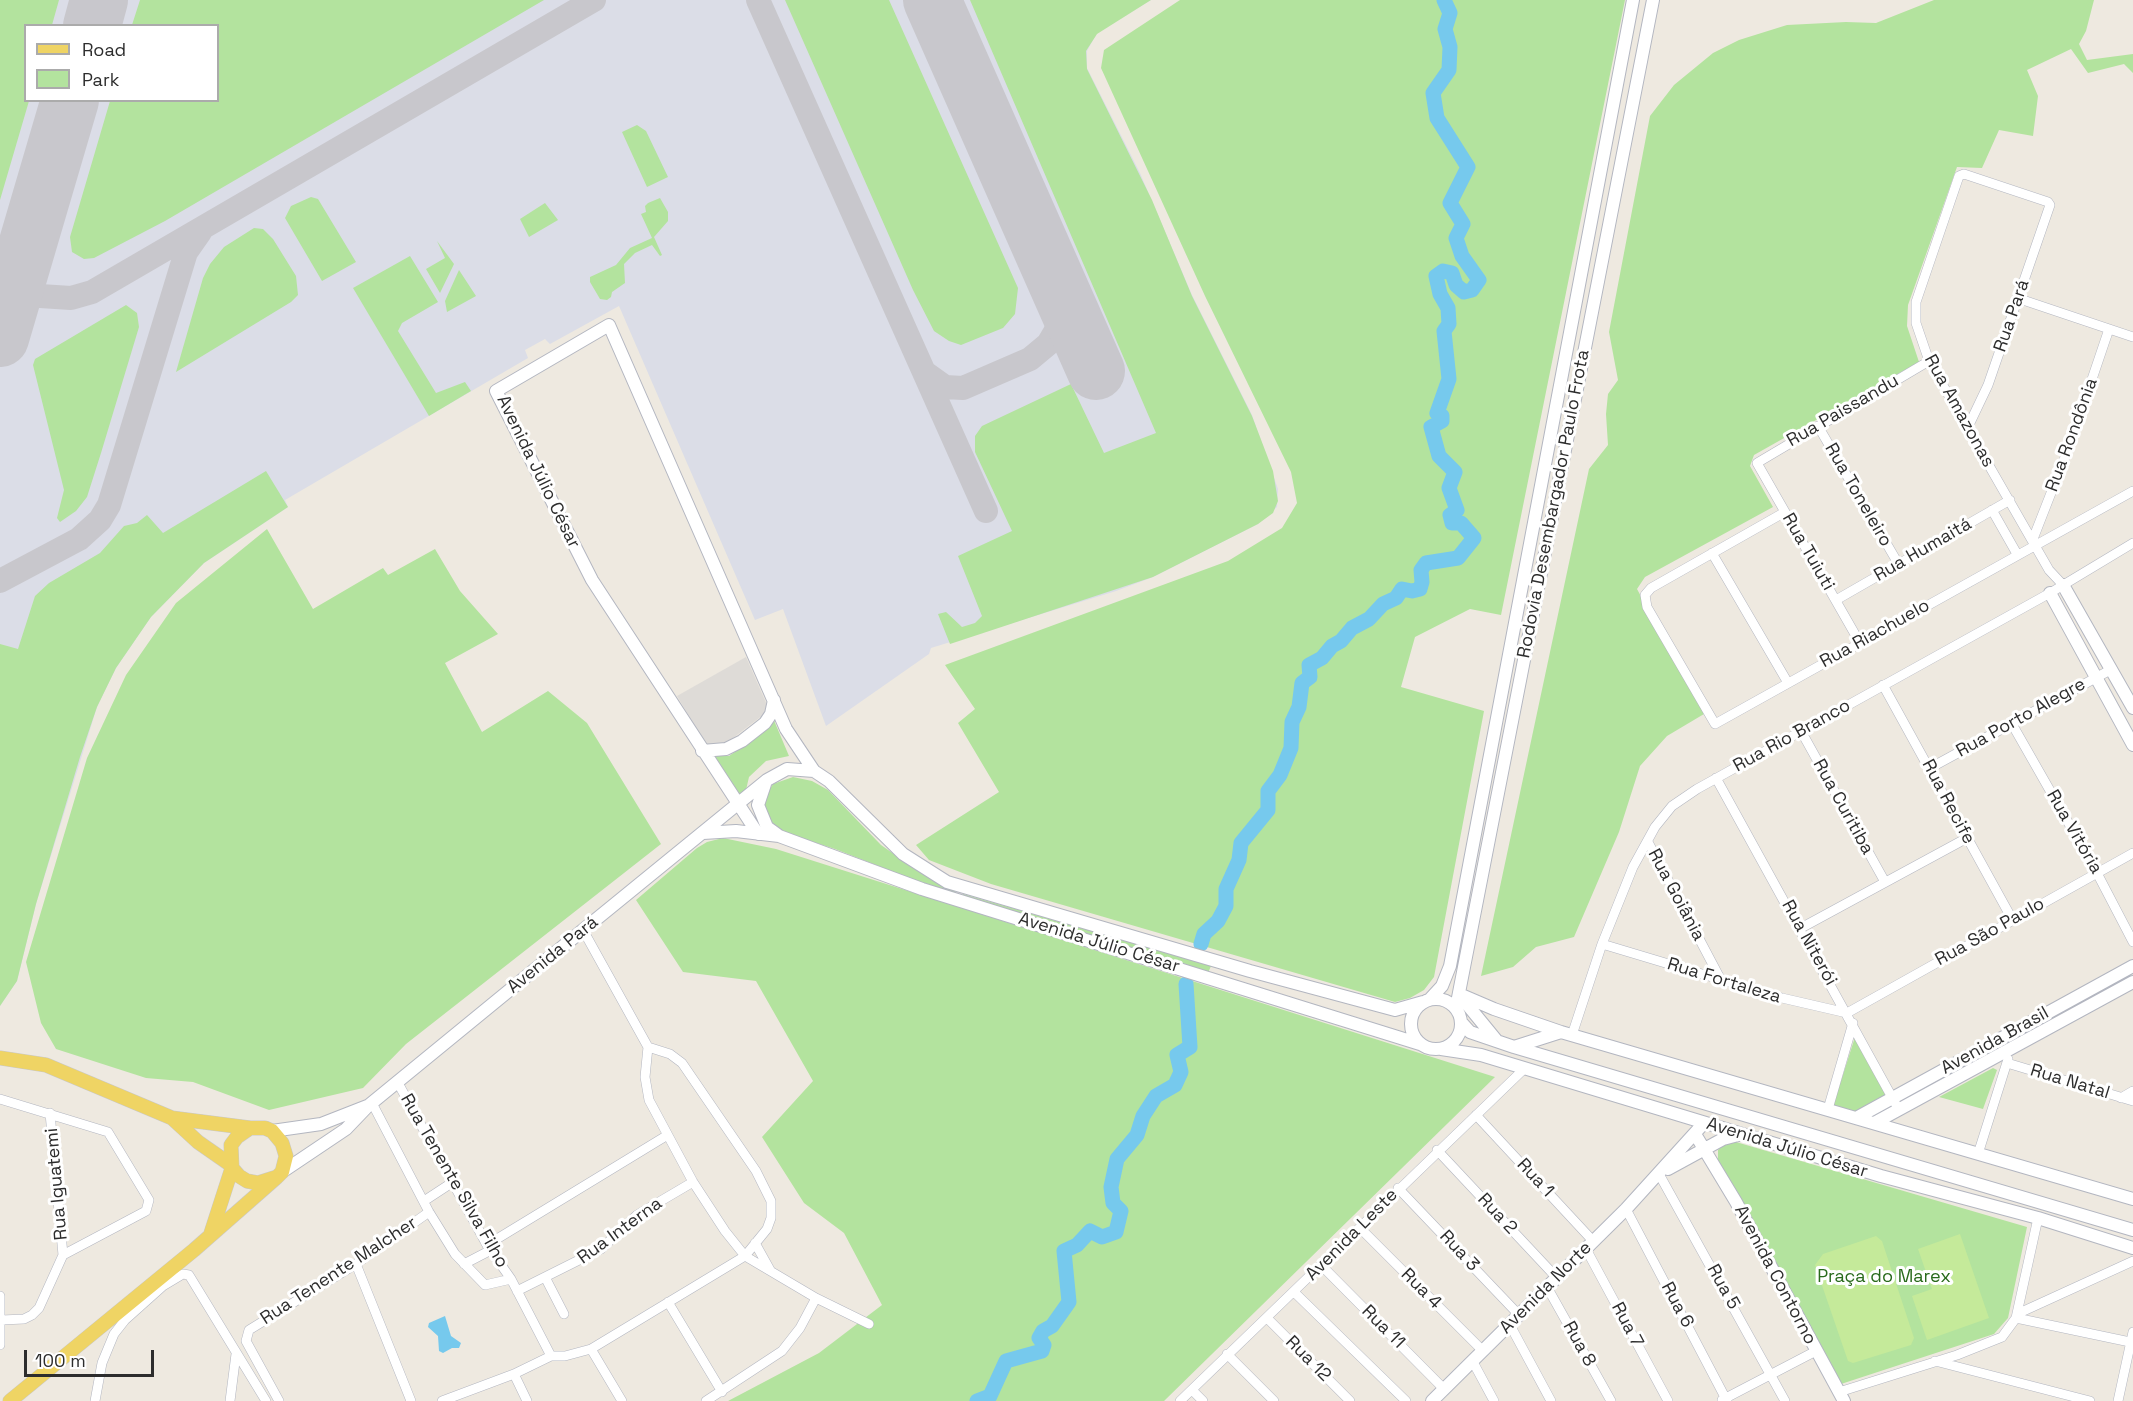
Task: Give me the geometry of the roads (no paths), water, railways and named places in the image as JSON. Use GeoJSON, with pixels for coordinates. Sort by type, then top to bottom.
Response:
{"type":"FeatureCollection","features":[{"type":"Feature","properties":{"kind":"main road"},"geometry":{"type":"LineString","coordinates":[[0,1058],[46,1065],[172,1118],[272,1131],[285,1150],[279,1174],[10,1401]]}},
{"type":"Feature","properties":{"kind":"main road"},"geometry":{"type":"LineString","coordinates":[[172,1118],[198,1142],[232,1166],[238,1176],[258,1183],[279,1174]]}},
{"type":"Feature","properties":{"kind":"main road"},"geometry":{"type":"LineString","coordinates":[[210,1234],[232,1166],[231,1145],[250,1128]]}},
{"type":"Feature","properties":{"kind":"street","name":"Rodovia Desembargador Paulo Frota"},"geometry":{"type":"LineString","coordinates":[[1427,1000],[1442,986],[1450,966],[1634,0]]}},
{"type":"Feature","properties":{"kind":"street","name":"Rodovia Desembargador Paulo Frota"},"geometry":{"type":"LineString","coordinates":[[1456,1008],[1653,0]]}},
{"type":"Feature","properties":{"kind":"street","name":"Rua Pará"},"geometry":{"type":"LineString","coordinates":[[1960,175],[1969,175],[2049,203],[1988,385],[1968,427]]}},
{"type":"Feature","properties":{"kind":"street","name":"Rua Amazonas"},"geometry":{"type":"LineString","coordinates":[[1960,175],[1916,302],[1916,323],[1929,361],[2049,570],[2063,585]]}},
{"type":"Feature","properties":{"kind":"street"},"geometry":{"type":"LineString","coordinates":[[2017,298],[2133,337]]}},
{"type":"Feature","properties":{"kind":"street","name":"Avenida Júlio César"},"geometry":{"type":"LineString","coordinates":[[758,834],[592,580],[496,391],[609,325],[796,748],[814,771],[837,788],[903,854],[947,882],[1250,971],[1395,1010],[1427,1000]]}},
{"type":"Feature","properties":{"kind":"street","name":"Rua Rondônia"},"geometry":{"type":"LineString","coordinates":[[2034,542],[2109,329]]}},
{"type":"Feature","properties":{"kind":"street","name":"Rua Paissandu"},"geometry":{"type":"LineString","coordinates":[[1757,461],[1929,361]]}},
{"type":"Feature","properties":{"kind":"street","name":"Rua Toneleiro"},"geometry":{"type":"LineString","coordinates":[[1818,426],[1899,564]]}},
{"type":"Feature","properties":{"kind":"street","name":"Rua Tuiuti"},"geometry":{"type":"LineString","coordinates":[[1757,461],[1757,466],[1860,643]]}},
{"type":"Feature","properties":{"kind":"street","name":"Rua Riachuelo"},"geometry":{"type":"LineString","coordinates":[[1712,553],[1651,588],[1644,598],[1715,724],[2017,554],[2034,542],[2133,491]]}},
{"type":"Feature","properties":{"kind":"street","name":"Rua Humaitá"},"geometry":{"type":"LineString","coordinates":[[1836,600],[2010,500]]}},
{"type":"Feature","properties":{"kind":"street"},"geometry":{"type":"LineString","coordinates":[[1992,510],[2017,554]]}},
{"type":"Feature","properties":{"kind":"street"},"geometry":{"type":"LineString","coordinates":[[1785,512],[1712,553],[1788,683]]}},
{"type":"Feature","properties":{"kind":"street","name":"Rua Rio Branco"},"geometry":{"type":"LineString","coordinates":[[1567,1033],[1633,867],[1655,827],[1672,806],[1716,778],[2050,593],[2133,543]]}},
{"type":"Feature","properties":{"kind":"street","name":"Rua Amazonas"},"geometry":{"type":"LineString","coordinates":[[2049,570],[2050,593]]}},
{"type":"Feature","properties":{"kind":"street"},"geometry":{"type":"LineString","coordinates":[[2063,585],[2133,708]]}},
{"type":"Feature","properties":{"kind":"street"},"geometry":{"type":"LineString","coordinates":[[2050,593],[2133,745]]}},
{"type":"Feature","properties":{"kind":"street","name":"Rua Porto Alegre"},"geometry":{"type":"LineString","coordinates":[[1930,768],[2112,669]]}},
{"type":"Feature","properties":{"kind":"street","name":"Rua Recife"},"geometry":{"type":"LineString","coordinates":[[1883,685],[2012,919]]}},
{"type":"Feature","properties":{"kind":"street"},"geometry":{"type":"LineString","coordinates":[[702,751],[726,749],[742,741],[765,723],[771,714],[774,700]]}},
{"type":"Feature","properties":{"kind":"street","name":"Rua Vitória"},"geometry":{"type":"LineString","coordinates":[[2012,724],[2097,873],[2133,942]]}},
{"type":"Feature","properties":{"kind":"street","name":"Rua Curitiba"},"geometry":{"type":"LineString","coordinates":[[1801,731],[1885,882]]}},
{"type":"Feature","properties":{"kind":"street"},"geometry":{"type":"LineString","coordinates":[[737,805],[767,780],[787,769],[814,771]]}},
{"type":"Feature","properties":{"kind":"street","name":"Rua Niterói"},"geometry":{"type":"LineString","coordinates":[[1716,778],[1801,928],[1899,1110]]}},
{"type":"Feature","properties":{"kind":"street"},"geometry":{"type":"LineString","coordinates":[[767,780],[758,805],[767,827],[779,836]]}},
{"type":"Feature","properties":{"kind":"street","name":"Avenida Pará"},"geometry":{"type":"LineString","coordinates":[[279,1174],[346,1129],[370,1104],[737,805]]}},
{"type":"Feature","properties":{"kind":"street","name":"Avenida Júlio César"},"geometry":{"type":"LineString","coordinates":[[702,833],[730,831],[779,836],[922,889],[1420,1044]]}},
{"type":"Feature","properties":{"kind":"street"},"geometry":{"type":"LineString","coordinates":[[1801,928],[1967,838]]}},
{"type":"Feature","properties":{"kind":"street","name":"Rua Goiânia"},"geometry":{"type":"LineString","coordinates":[[1648,842],[1721,980]]}},
{"type":"Feature","properties":{"kind":"street","name":"Rua São Paulo"},"geometry":{"type":"LineString","coordinates":[[1847,1013],[2133,852]]}},
{"type":"Feature","properties":{"kind":"street"},"geometry":{"type":"LineString","coordinates":[[583,930],[648,1047],[646,1088],[666,1136],[693,1182],[745,1256],[816,1298],[869,1324]]}},
{"type":"Feature","properties":{"kind":"street","name":"Rua Fortaleza"},"geometry":{"type":"LineString","coordinates":[[1602,944],[1826,1010],[1847,1013]]}},
{"type":"Feature","properties":{"kind":"street","name":"Avenida Brasil"},"geometry":{"type":"LineString","coordinates":[[1858,1117],[2133,966]]}},
{"type":"Feature","properties":{"kind":"street","name":"Avenida Brasil"},"geometry":{"type":"LineString","coordinates":[[1876,1122],[2008,1057],[2133,982]]}},
{"type":"Feature","properties":{"kind":"street"},"geometry":{"type":"LineString","coordinates":[[1459,994],[1494,1009],[1567,1033],[2133,1199]]}},
{"type":"Feature","properties":{"kind":"street"},"geometry":{"type":"LineString","coordinates":[[1459,994],[1497,1041]]}},
{"type":"Feature","properties":{"kind":"street"},"geometry":{"type":"LineString","coordinates":[[1427,1000],[1444,1000],[1456,1008],[1461,1022],[1454,1042],[1441,1049],[1420,1044],[1412,1033],[1411,1019],[1427,1000]]}},
{"type":"Feature","properties":{"kind":"street","name":"Avenida Júlio César"},"geometry":{"type":"LineString","coordinates":[[1461,1022],[1470,1032],[1514,1047],[2133,1230]]}},
{"type":"Feature","properties":{"kind":"street"},"geometry":{"type":"LineString","coordinates":[[1828,1109],[1853,1023]]}},
{"type":"Feature","properties":{"kind":"street"},"geometry":{"type":"LineString","coordinates":[[1514,1047],[1567,1033]]}},
{"type":"Feature","properties":{"kind":"street"},"geometry":{"type":"LineString","coordinates":[[1978,1154],[2008,1057],[2005,1036]]}},
{"type":"Feature","properties":{"kind":"street"},"geometry":{"type":"LineString","coordinates":[[442,1401],[514,1374],[551,1356],[565,1356],[591,1349],[745,1256],[771,1218],[771,1201],[764,1186],[682,1063],[670,1054],[648,1047]]}},
{"type":"Feature","properties":{"kind":"street","name":"Avenida Júlio César"},"geometry":{"type":"LineString","coordinates":[[1441,1049],[1481,1055],[1881,1176],[2038,1218],[2133,1248]]}},
{"type":"Feature","properties":{"kind":"street","name":"Rua Natal"},"geometry":{"type":"LineString","coordinates":[[2008,1057],[2133,1101]]}},
{"type":"Feature","properties":{"kind":"street","name":"Avenida Leste"},"geometry":{"type":"LineString","coordinates":[[1180,1401],[1360,1228],[1437,1150],[1524,1069]]}},
{"type":"Feature","properties":{"kind":"street","name":"Rua Tenente Silva Filho"},"geometry":{"type":"LineString","coordinates":[[398,1083],[489,1248],[511,1279],[551,1356]]}},
{"type":"Feature","properties":{"kind":"street"},"geometry":{"type":"LineString","coordinates":[[2121,1098],[2133,1091]]}},
{"type":"Feature","properties":{"kind":"street"},"geometry":{"type":"LineString","coordinates":[[0,1100],[108,1132],[149,1200],[146,1211],[63,1254],[39,1308],[24,1319],[2,1320]]}},
{"type":"Feature","properties":{"kind":"street","name":"Avenida Pará"},"geometry":{"type":"LineString","coordinates":[[272,1131],[321,1124],[370,1104]]}},
{"type":"Feature","properties":{"kind":"street","name":"Rua Tenente Silva Filho"},"geometry":{"type":"LineString","coordinates":[[370,1104],[429,1212],[464,1264],[485,1285],[511,1279]]}},
{"type":"Feature","properties":{"kind":"street","name":"Rua Iguatemi"},"geometry":{"type":"LineString","coordinates":[[50,1113],[63,1254]]}},
{"type":"Feature","properties":{"kind":"street","name":"Rua 1"},"geometry":{"type":"LineString","coordinates":[[1476,1115],[1589,1245]]}},
{"type":"Feature","properties":{"kind":"street","name":"Avenida Norte"},"geometry":{"type":"LineString","coordinates":[[1434,1400],[1626,1209],[1704,1123]]}},
{"type":"Feature","properties":{"kind":"street","name":"Avenida Contorno"},"geometry":{"type":"LineString","coordinates":[[1695,1134],[1841,1397]]}},
{"type":"Feature","properties":{"kind":"street"},"geometry":{"type":"LineString","coordinates":[[1659,1174],[1723,1139],[1745,1134]]}},
{"type":"Feature","properties":{"kind":"street"},"geometry":{"type":"LineString","coordinates":[[464,1264],[666,1136]]}},
{"type":"Feature","properties":{"kind":"street","name":"Rua 2"},"geometry":{"type":"LineString","coordinates":[[1437,1150],[1556,1277]]}},
{"type":"Feature","properties":{"kind":"street"},"geometry":{"type":"LineString","coordinates":[[1685,1160],[1704,1164],[1717,1171]]}},
{"type":"Feature","properties":{"kind":"street","name":"Rua 5"},"geometry":{"type":"LineString","coordinates":[[1659,1174],[1785,1401]]}},
{"type":"Feature","properties":{"kind":"street"},"geometry":{"type":"LineString","coordinates":[[424,1201],[453,1182]]}},
{"type":"Feature","properties":{"kind":"street","name":"Rua Interna"},"geometry":{"type":"LineString","coordinates":[[517,1292],[601,1249],[637,1215],[693,1182]]}},
{"type":"Feature","properties":{"kind":"street","name":"Rua 3"},"geometry":{"type":"LineString","coordinates":[[1398,1188],[1519,1315]]}},
{"type":"Feature","properties":{"kind":"street","name":"Rua 6"},"geometry":{"type":"LineString","coordinates":[[1626,1209],[1725,1400]]}},
{"type":"Feature","properties":{"kind":"street","name":"Rua Tenente Malcher"},"geometry":{"type":"LineString","coordinates":[[279,1401],[246,1341],[249,1330],[356,1264],[429,1212]]}},
{"type":"Feature","properties":{"kind":"street"},"geometry":{"type":"LineString","coordinates":[[1841,1397],[1998,1340],[2010,1329],[2017,1316],[2038,1218]]}},
{"type":"Feature","properties":{"kind":"street","name":"Rua 4"},"geometry":{"type":"LineString","coordinates":[[1360,1228],[1483,1351]]}},
{"type":"Feature","properties":{"kind":"street"},"geometry":{"type":"LineString","coordinates":[[755,1243],[770,1271]]}},
{"type":"Feature","properties":{"kind":"street","name":"Rua 7"},"geometry":{"type":"LineString","coordinates":[[1589,1245],[1668,1401]]}},
{"type":"Feature","properties":{"kind":"street"},"geometry":{"type":"LineString","coordinates":[[2017,1316],[2133,1261]]}},
{"type":"Feature","properties":{"kind":"street"},"geometry":{"type":"LineString","coordinates":[[356,1264],[411,1401]]}},
{"type":"Feature","properties":{"kind":"street","name":"Rua 11"},"geometry":{"type":"LineString","coordinates":[[1321,1265],[1444,1389]]}},
{"type":"Feature","properties":{"kind":"street"},"geometry":{"type":"LineString","coordinates":[[95,1401],[102,1364],[114,1334],[125,1320],[163,1286],[177,1276],[189,1275],[266,1401]]}},
{"type":"Feature","properties":{"kind":"street"},"geometry":{"type":"LineString","coordinates":[[546,1279],[564,1314]]}},
{"type":"Feature","properties":{"kind":"street","name":"Rua 8"},"geometry":{"type":"LineString","coordinates":[[1547,1287],[1611,1401]]}},
{"type":"Feature","properties":{"kind":"street"},"geometry":{"type":"LineString","coordinates":[[1294,1292],[1406,1401]]}},
{"type":"Feature","properties":{"kind":"street"},"geometry":{"type":"LineString","coordinates":[[0,1296],[2,1320],[0,1345]]}},
{"type":"Feature","properties":{"kind":"street"},"geometry":{"type":"LineString","coordinates":[[706,1401],[723,1392],[782,1351],[800,1328],[816,1298]]}},
{"type":"Feature","properties":{"kind":"street"},"geometry":{"type":"LineString","coordinates":[[668,1302],[723,1392]]}},
{"type":"Feature","properties":{"kind":"street"},"geometry":{"type":"LineString","coordinates":[[2017,1316],[2130,1342]]}},
{"type":"Feature","properties":{"kind":"street","name":"Rua 12"},"geometry":{"type":"LineString","coordinates":[[1267,1318],[1350,1401]]}},
{"type":"Feature","properties":{"kind":"street"},"geometry":{"type":"LineString","coordinates":[[1510,1325],[1551,1401]]}},
{"type":"Feature","properties":{"kind":"street"},"geometry":{"type":"LineString","coordinates":[[2118,1401],[2133,1332]]}},
{"type":"Feature","properties":{"kind":"street"},"geometry":{"type":"LineString","coordinates":[[591,1349],[622,1401]]}},
{"type":"Feature","properties":{"kind":"street"},"geometry":{"type":"LineString","coordinates":[[1725,1400],[1816,1351]]}},
{"type":"Feature","properties":{"kind":"street"},"geometry":{"type":"LineString","coordinates":[[230,1401],[236,1354]]}},
{"type":"Feature","properties":{"kind":"street"},"geometry":{"type":"LineString","coordinates":[[1227,1354],[1274,1401]]}},
{"type":"Feature","properties":{"kind":"street"},"geometry":{"type":"LineString","coordinates":[[1935,1361],[2090,1401]]}},
{"type":"Feature","properties":{"kind":"street"},"geometry":{"type":"LineString","coordinates":[[1473,1362],[1494,1401]]}},
{"type":"Feature","properties":{"kind":"street"},"geometry":{"type":"LineString","coordinates":[[514,1374],[527,1401]]}},
{"type":"Feature","properties":{"kind":"street"},"geometry":{"type":"LineString","coordinates":[[1192,1390],[1203,1401]]}},
{"type":"Feature","properties":{"kind":"water"},"geometry":{"type":"Polygon","coordinates":[[[445,1316],[451,1336],[461,1343],[459,1348],[452,1348],[443,1353],[439,1351],[438,1336],[428,1327],[429,1323],[445,1316]]]}},
{"type":"Feature","properties":{"kind":"waterway"},"geometry":{"type":"LineString","coordinates":[[1201,944],[1204,934],[1218,921],[1226,906],[1226,889],[1239,860],[1241,843],[1268,810],[1268,791],[1280,775],[1291,748],[1292,722],[1299,707],[1302,683],[1310,677],[1309,665],[1322,658],[1352,628],[1369,619],[1383,604],[1396,598],[1402,589],[1412,591],[1420,589],[1421,570],[1426,563],[1458,558],[1474,538],[1461,523],[1452,523],[1450,515],[1457,510],[1449,488],[1455,472],[1439,456],[1431,427],[1442,421],[1442,416],[1437,413],[1449,379],[1444,331],[1449,324],[1448,308],[1440,294],[1436,276],[1443,271],[1452,273],[1456,285],[1464,292],[1472,290],[1479,280],[1462,256],[1456,238],[1463,224],[1450,203],[1468,167],[1437,118],[1433,93],[1449,70],[1450,47],[1445,29],[1450,13],[1444,0]]}},
{"type":"Feature","properties":{"kind":"waterway"},"geometry":{"type":"LineString","coordinates":[[977,1401],[990,1396],[1006,1361],[1042,1351],[1044,1345],[1039,1338],[1043,1331],[1052,1326],[1069,1302],[1064,1251],[1077,1245],[1090,1231],[1102,1237],[1116,1232],[1121,1211],[1113,1203],[1111,1187],[1117,1159],[1137,1135],[1143,1116],[1156,1096],[1175,1085],[1181,1072],[1177,1055],[1190,1047],[1186,984]]}},
{"type":"Feature","properties":{"kind":"park label","name":"Praça do Marex"},"geometry":{"type":"Point","coordinates":[1884,1277]}}]}
